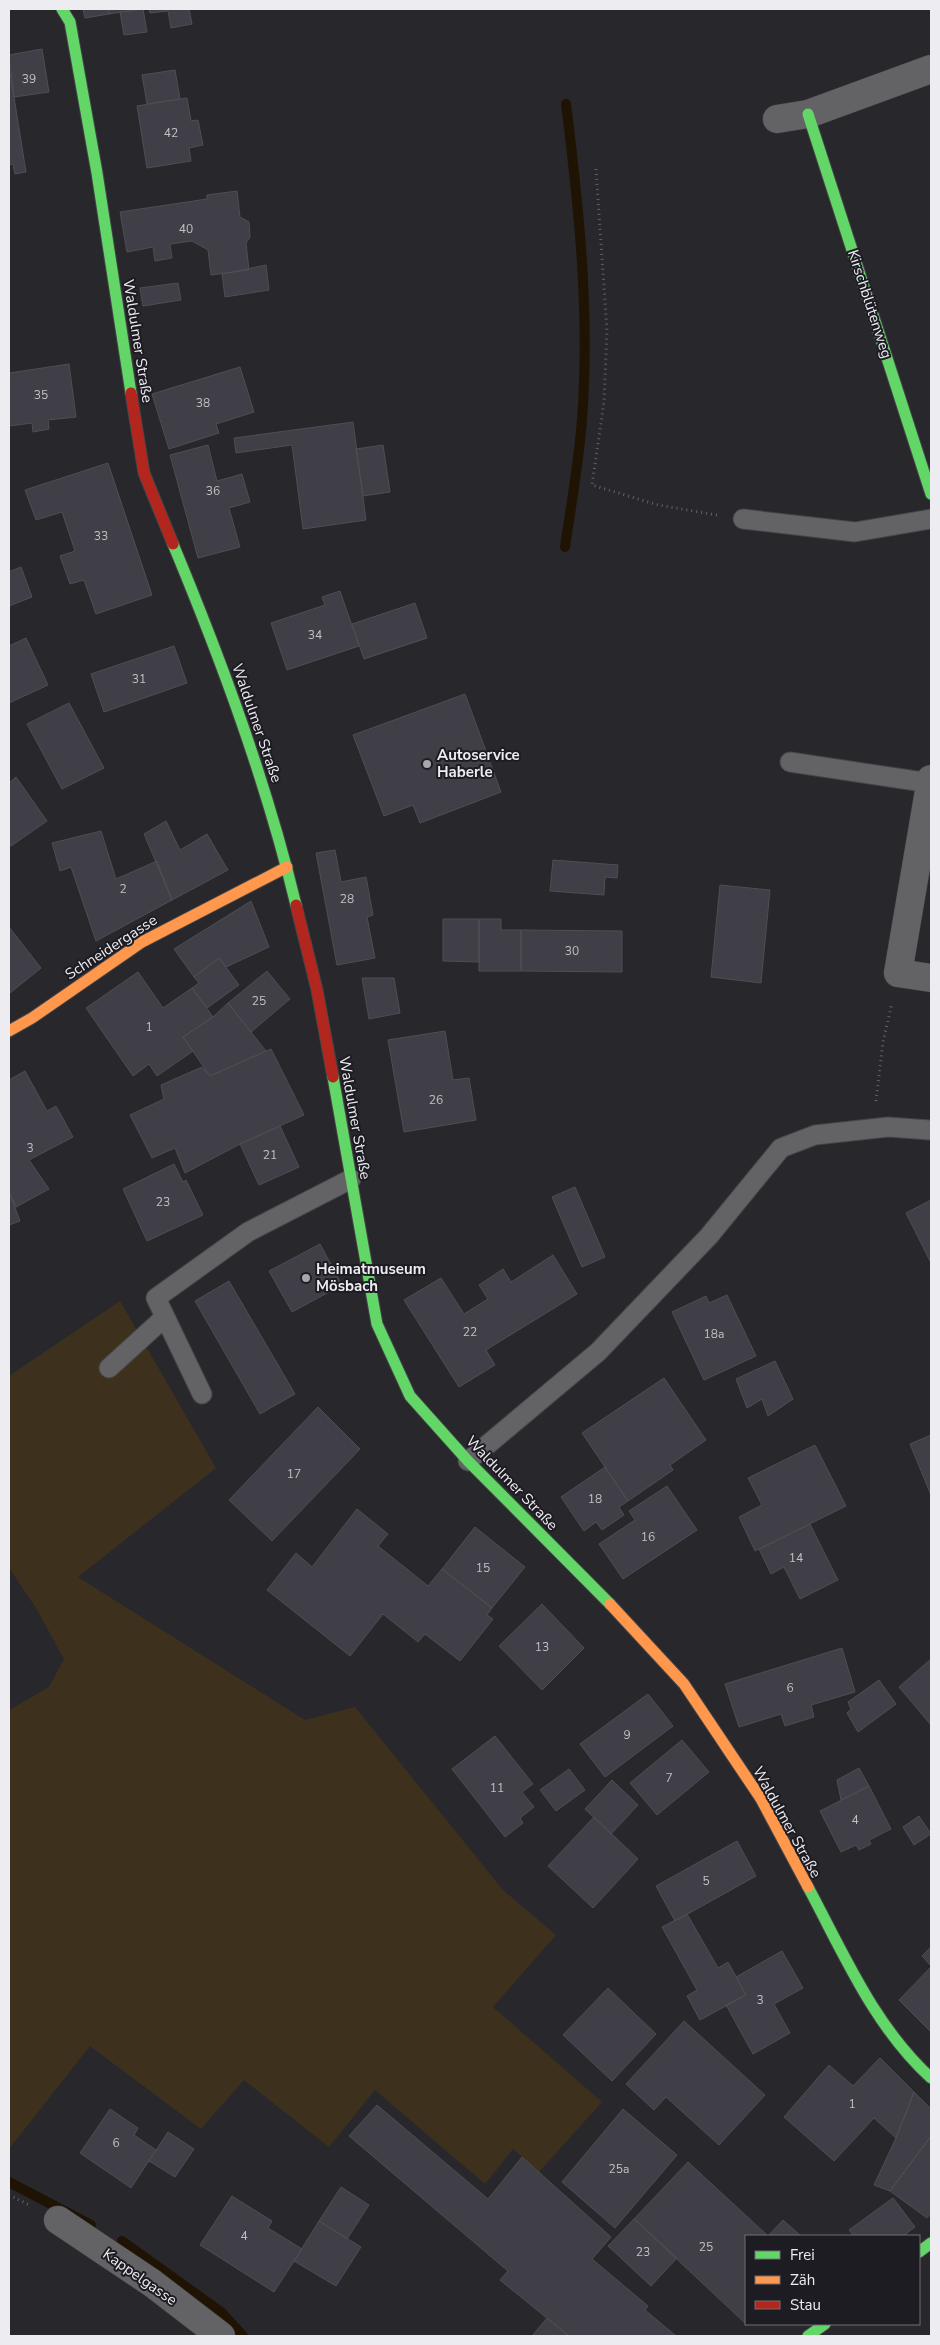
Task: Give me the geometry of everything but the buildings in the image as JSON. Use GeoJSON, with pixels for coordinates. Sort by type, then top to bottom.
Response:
{"type":"FeatureCollection","features":[{"type":"Feature","properties":{"kind":"street","name":"Waldulmer Straße"},"geometry":{"type":"LineString","coordinates":[[62,9],[70,22],[95,164],[144,473],[206,624],[242,719],[287,867],[317,990],[376,1324],[410,1396],[468,1461],[637,1631],[684,1684],[761,1799],[829,1929],[879,2019],[910,2059],[931,2078]]}},
{"type":"Feature","properties":{"kind":"street"},"geometry":{"type":"LineString","coordinates":[[777,119],[808,114],[931,69]]}},
{"type":"Feature","properties":{"kind":"street","name":"Kirschblütenweg"},"geometry":{"type":"LineString","coordinates":[[808,114],[931,494]]}},
{"type":"Feature","properties":{"kind":"street"},"geometry":{"type":"LineString","coordinates":[[931,781],[898,973],[931,978]]}},
{"type":"Feature","properties":{"kind":"street","name":"Schneidergasse"},"geometry":{"type":"LineString","coordinates":[[9,1032],[142,942],[287,867]]}},
{"type":"Feature","properties":{"kind":"street","name":"Kappelgasse"},"geometry":{"type":"LineString","coordinates":[[58,2220],[152,2283],[221,2336]]}},
{"type":"Feature","properties":{"kind":"street"},"geometry":{"type":"LineString","coordinates":[[920,2251],[931,2243]]}},
{"type":"Feature","properties":{"kind":"street"},"geometry":{"type":"LineString","coordinates":[[808,2336],[824,2325]]}},
{"type":"Feature","properties":{"kind":"lane"},"geometry":{"type":"LineString","coordinates":[[743,519],[855,532],[931,519]]}},
{"type":"Feature","properties":{"kind":"lane"},"geometry":{"type":"LineString","coordinates":[[790,762],[931,781]]}},
{"type":"Feature","properties":{"kind":"lane"},"geometry":{"type":"LineString","coordinates":[[468,1461],[598,1352],[709,1236],[781,1148],[815,1135],[888,1127],[930,1130]]}},
{"type":"Feature","properties":{"kind":"lane"},"geometry":{"type":"LineString","coordinates":[[202,1394],[156,1298],[248,1232],[351,1179]]}},
{"type":"Feature","properties":{"kind":"lane"},"geometry":{"type":"LineString","coordinates":[[109,1368],[165,1317]]}},
{"type":"Feature","properties":{"kind":"path"},"geometry":{"type":"LineString","coordinates":[[596,169],[607,331],[604,402],[592,485],[658,505],[743,519]]}},
{"type":"Feature","properties":{"kind":"path"},"geometry":{"type":"LineString","coordinates":[[873,1128],[883,1042],[898,973]]}},
{"type":"Feature","properties":{"kind":"shaded area"},"geometry":{"type":"Polygon","coordinates":[[[120,1301],[216,1468],[78,1577],[305,1720],[355,1707],[503,1890],[556,1935],[493,2007],[602,2102],[539,2172],[513,2149],[485,2184],[375,2090],[329,2147],[244,2080],[201,2129],[90,2046],[9,2149],[9,1710],[49,1687],[64,1659],[36,1608],[9,1568],[9,1376],[120,1301]]]}},
{"type":"Feature","properties":{"kind":"waterway"},"geometry":{"type":"LineString","coordinates":[[565,547],[581,435],[585,340],[579,222],[566,104]]}},
{"type":"Feature","properties":{"kind":"waterway"},"geometry":{"type":"LineString","coordinates":[[9,2182],[91,2225]]}},
{"type":"Feature","properties":{"kind":"waterway"},"geometry":{"type":"LineString","coordinates":[[122,2241],[221,2312],[243,2336]]}},
{"type":"Feature","properties":{"kind":"traffic: fast"},"geometry":{"type":"LineString","coordinates":[[62,9],[70,22],[97,173],[131,393]]}},
{"type":"Feature","properties":{"kind":"traffic: fast"},"geometry":{"type":"LineString","coordinates":[[808,114],[931,494]]}},
{"type":"Feature","properties":{"kind":"traffic: fast"},"geometry":{"type":"LineString","coordinates":[[173,544],[242,722],[271,813],[296,905]]}},
{"type":"Feature","properties":{"kind":"traffic: fast"},"geometry":{"type":"LineString","coordinates":[[333,1077],[377,1324],[410,1396],[468,1461],[610,1604]]}},
{"type":"Feature","properties":{"kind":"traffic: fast"},"geometry":{"type":"LineString","coordinates":[[808,1887],[848,1963],[877,2012],[893,2036],[931,2078]]}},
{"type":"Feature","properties":{"kind":"traffic: fast"},"geometry":{"type":"LineString","coordinates":[[920,2251],[931,2243]]}},
{"type":"Feature","properties":{"kind":"traffic: fast"},"geometry":{"type":"LineString","coordinates":[[808,2336],[824,2325]]}},
{"type":"Feature","properties":{"kind":"traffic: slow"},"geometry":{"type":"LineString","coordinates":[[9,1031],[32,1018],[142,942],[287,867]]}},
{"type":"Feature","properties":{"kind":"traffic: slow"},"geometry":{"type":"LineString","coordinates":[[610,1604],[684,1684],[761,1799],[808,1887]]}},
{"type":"Feature","properties":{"kind":"traffic: jam"},"geometry":{"type":"LineString","coordinates":[[131,393],[144,473],[173,544]]}},
{"type":"Feature","properties":{"kind":"traffic: jam"},"geometry":{"type":"LineString","coordinates":[[296,905],[317,990],[333,1077]]}},
{"type":"Feature","properties":{"kind":"place","name":"Autoservice Haberle"},"geometry":{"type":"Point","coordinates":[427,764]}},
{"type":"Feature","properties":{"kind":"place","name":"Heimatmuseum Mösbach"},"geometry":{"type":"Point","coordinates":[306,1278]}}]}
